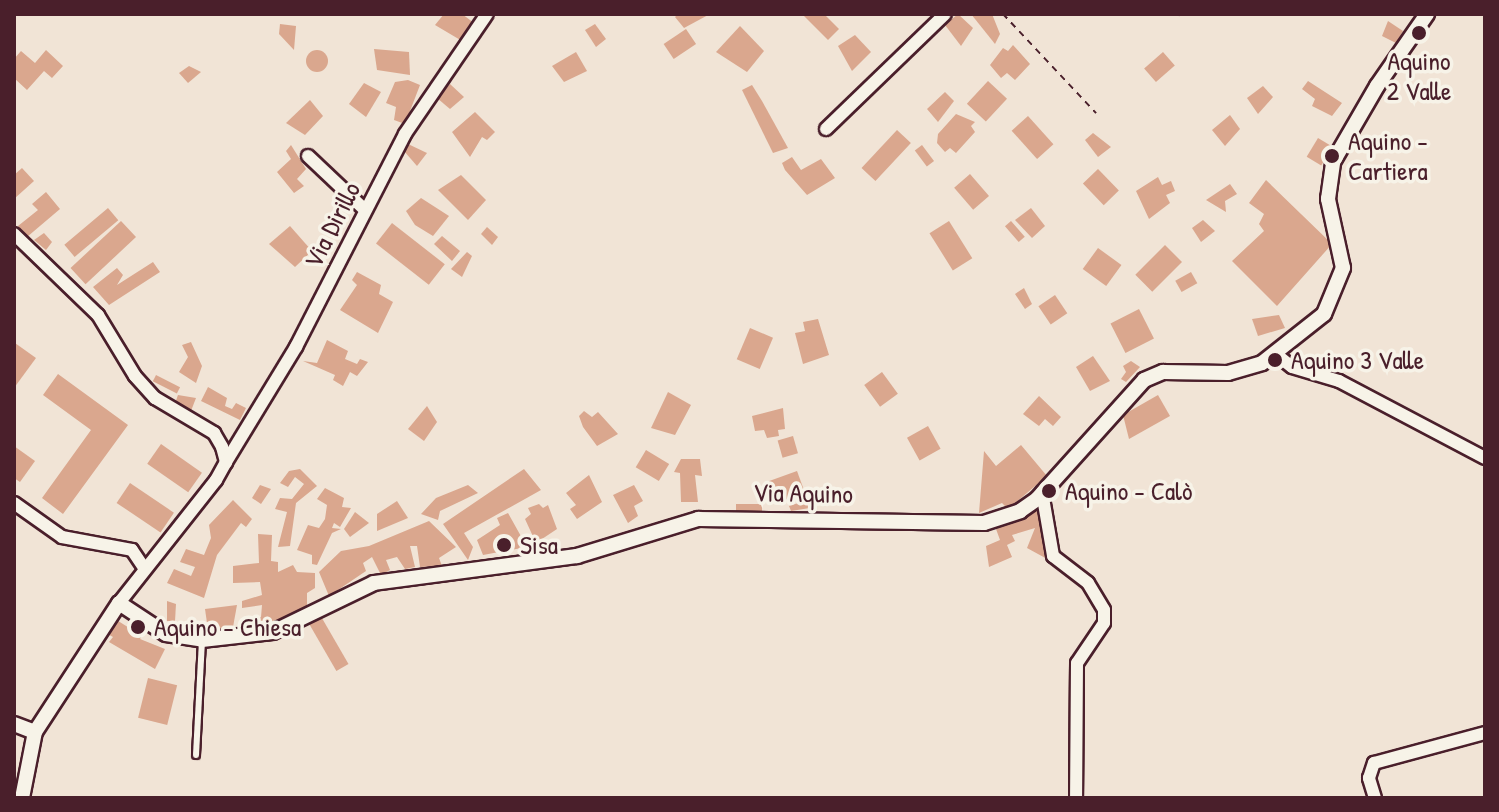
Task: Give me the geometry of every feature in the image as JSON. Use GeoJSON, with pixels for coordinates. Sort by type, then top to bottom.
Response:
{"type":"FeatureCollection","features":[{"type":"Feature","properties":{"kind":"street","name":"Via Dirillo"},"geometry":{"type":"LineString","coordinates":[[119,603],[144,568],[177,536],[226,462],[296,347],[363,208],[427,97],[487,14]]}},
{"type":"Feature","properties":{"kind":"street"},"geometry":{"type":"LineString","coordinates":[[826,129],[945,14]]}},
{"type":"Feature","properties":{"kind":"street","name":"Via Aquino"},"geometry":{"type":"LineString","coordinates":[[119,603],[166,634],[202,640],[273,632],[374,583],[577,556],[698,519],[984,523],[1020,511],[1042,492],[1154,374],[1228,373],[1277,355],[1324,314],[1340,281],[1341,242],[1328,199],[1333,162],[1377,86],[1427,14]]}},
{"type":"Feature","properties":{"kind":"street"},"geometry":{"type":"LineString","coordinates":[[308,156],[363,208]]}},
{"type":"Feature","properties":{"kind":"street"},"geometry":{"type":"LineString","coordinates":[[14,234],[98,315],[135,376],[155,398],[214,433],[226,462]]}},
{"type":"Feature","properties":{"kind":"street"},"geometry":{"type":"LineString","coordinates":[[1277,355],[1292,367],[1339,381],[1485,458]]}},
{"type":"Feature","properties":{"kind":"street"},"geometry":{"type":"LineString","coordinates":[[1042,492],[1053,556],[1088,583],[1104,610],[1104,623],[1077,663],[1076,798]]}},
{"type":"Feature","properties":{"kind":"street"},"geometry":{"type":"LineString","coordinates":[[14,503],[62,537],[132,550],[144,568]]}},
{"type":"Feature","properties":{"kind":"street"},"geometry":{"type":"LineString","coordinates":[[22,798],[35,732],[119,603]]}},
{"type":"Feature","properties":{"kind":"street"},"geometry":{"type":"LineString","coordinates":[[14,724],[35,732]]}},
{"type":"Feature","properties":{"kind":"street"},"geometry":{"type":"LineString","coordinates":[[1375,798],[1369,778],[1374,763],[1485,733]]}},
{"type":"Feature","properties":{"kind":"lane"},"geometry":{"type":"LineString","coordinates":[[196,755],[202,640]]}},
{"type":"Feature","properties":{"kind":"path"},"geometry":{"type":"LineString","coordinates":[[1003,14],[1096,113]]}},
{"type":"Feature","properties":{"kind":"building"},"geometry":{"type":"Polygon","coordinates":[[[444,14],[462,14],[474,23],[462,41],[435,25],[444,14]]]}},
{"type":"Feature","properties":{"kind":"building"},"geometry":{"type":"Polygon","coordinates":[[[678,14],[710,14],[684,28],[675,17],[678,14]]]}},
{"type":"Feature","properties":{"kind":"building"},"geometry":{"type":"Polygon","coordinates":[[[802,14],[824,14],[839,29],[828,40],[802,14]]]}},
{"type":"Feature","properties":{"kind":"building"},"geometry":{"type":"Polygon","coordinates":[[[958,14],[973,28],[961,46],[945,25],[958,14]]]}},
{"type":"Feature","properties":{"kind":"building"},"geometry":{"type":"Polygon","coordinates":[[[971,14],[992,14],[1000,34],[995,44],[971,14]]]}},
{"type":"Feature","properties":{"kind":"building"},"geometry":{"type":"Polygon","coordinates":[[[1388,21],[1403,31],[1396,43],[1382,36],[1388,21]]]}},
{"type":"Feature","properties":{"kind":"building"},"geometry":{"type":"Polygon","coordinates":[[[280,24],[296,26],[294,50],[279,34],[280,24]]]}},
{"type":"Feature","properties":{"kind":"building"},"geometry":{"type":"Polygon","coordinates":[[[595,24],[606,39],[596,47],[585,30],[595,24]]]}},
{"type":"Feature","properties":{"kind":"building"},"geometry":{"type":"Polygon","coordinates":[[[740,26],[764,51],[747,72],[716,52],[740,26]]]}},
{"type":"Feature","properties":{"kind":"building"},"geometry":{"type":"Polygon","coordinates":[[[686,29],[696,44],[674,59],[664,44],[686,29]]]}},
{"type":"Feature","properties":{"kind":"building"},"geometry":{"type":"Polygon","coordinates":[[[855,35],[871,52],[852,71],[838,46],[855,35]]]}},
{"type":"Feature","properties":{"kind":"building"},"geometry":{"type":"Polygon","coordinates":[[[1013,45],[1030,64],[1015,80],[1007,73],[1001,78],[990,65],[1003,48],[1008,51],[1013,45]]]}},
{"type":"Feature","properties":{"kind":"building"},"geometry":{"type":"Polygon","coordinates":[[[374,49],[409,52],[410,75],[377,70],[374,49]]]}},
{"type":"Feature","properties":{"kind":"building"},"geometry":{"type":"Polygon","coordinates":[[[46,50],[63,66],[52,78],[44,71],[27,90],[14,78],[14,59],[21,51],[35,63],[46,50]]]}},
{"type":"Feature","properties":{"kind":"building"},"geometry":{"type":"Polygon","coordinates":[[[317,50],[325,53],[328,61],[325,69],[317,72],[309,69],[306,61],[309,53],[317,50]]]}},
{"type":"Feature","properties":{"kind":"building"},"geometry":{"type":"Polygon","coordinates":[[[576,52],[587,71],[564,82],[552,66],[576,52]]]}},
{"type":"Feature","properties":{"kind":"building"},"geometry":{"type":"Polygon","coordinates":[[[1163,52],[1175,66],[1156,82],[1144,68],[1163,52]]]}},
{"type":"Feature","properties":{"kind":"building"},"geometry":{"type":"Polygon","coordinates":[[[189,66],[201,72],[188,83],[179,73],[189,66]]]}},
{"type":"Feature","properties":{"kind":"building"},"geometry":{"type":"Polygon","coordinates":[[[408,80],[420,85],[405,124],[394,120],[396,107],[386,103],[395,82],[408,80]]]}},
{"type":"Feature","properties":{"kind":"building"},"geometry":{"type":"Polygon","coordinates":[[[988,81],[1007,99],[986,121],[967,104],[988,81]]]}},
{"type":"Feature","properties":{"kind":"building"},"geometry":{"type":"Polygon","coordinates":[[[1308,81],[1342,103],[1332,116],[1312,106],[1315,99],[1302,89],[1308,81]]]}},
{"type":"Feature","properties":{"kind":"building"},"geometry":{"type":"Polygon","coordinates":[[[364,83],[381,92],[366,117],[349,104],[364,83]]]}},
{"type":"Feature","properties":{"kind":"building"},"geometry":{"type":"Polygon","coordinates":[[[450,84],[464,97],[450,109],[437,98],[450,84]]]}},
{"type":"Feature","properties":{"kind":"building"},"geometry":{"type":"Polygon","coordinates":[[[752,85],[788,148],[773,153],[742,90],[752,85]]]}},
{"type":"Feature","properties":{"kind":"building"},"geometry":{"type":"Polygon","coordinates":[[[1263,86],[1273,97],[1258,114],[1247,98],[1263,86]]]}},
{"type":"Feature","properties":{"kind":"building"},"geometry":{"type":"Polygon","coordinates":[[[945,92],[954,101],[938,122],[927,109],[945,92]]]}},
{"type":"Feature","properties":{"kind":"building"},"geometry":{"type":"Polygon","coordinates":[[[310,100],[323,116],[305,135],[286,123],[310,100]]]}},
{"type":"Feature","properties":{"kind":"building"},"geometry":{"type":"Polygon","coordinates":[[[475,112],[495,132],[487,140],[482,137],[470,157],[452,132],[475,112]]]}},
{"type":"Feature","properties":{"kind":"building"},"geometry":{"type":"Polygon","coordinates":[[[956,114],[975,122],[971,126],[975,132],[956,153],[950,148],[945,152],[937,143],[938,134],[956,114]]]}},
{"type":"Feature","properties":{"kind":"building"},"geometry":{"type":"Polygon","coordinates":[[[1230,115],[1240,129],[1225,146],[1212,130],[1230,115]]]}},
{"type":"Feature","properties":{"kind":"building"},"geometry":{"type":"Polygon","coordinates":[[[1028,116],[1053,144],[1037,159],[1012,131],[1028,116]]]}},
{"type":"Feature","properties":{"kind":"building"},"geometry":{"type":"Polygon","coordinates":[[[897,130],[911,143],[875,181],[862,168],[897,130]]]}},
{"type":"Feature","properties":{"kind":"building"},"geometry":{"type":"Polygon","coordinates":[[[1093,133],[1111,147],[1098,157],[1085,140],[1093,133]]]}},
{"type":"Feature","properties":{"kind":"building"},"geometry":{"type":"Polygon","coordinates":[[[1318,138],[1333,147],[1321,166],[1307,157],[1318,138]]]}},
{"type":"Feature","properties":{"kind":"building"},"geometry":{"type":"Polygon","coordinates":[[[408,144],[427,153],[417,166],[404,151],[408,144]]]}},
{"type":"Feature","properties":{"kind":"building"},"geometry":{"type":"Polygon","coordinates":[[[291,145],[306,169],[297,179],[304,186],[294,193],[277,172],[291,159],[286,151],[291,145]]]}},
{"type":"Feature","properties":{"kind":"building"},"geometry":{"type":"Polygon","coordinates":[[[922,145],[934,161],[927,166],[915,150],[922,145]]]}},
{"type":"Feature","properties":{"kind":"building"},"geometry":{"type":"Polygon","coordinates":[[[792,157],[801,170],[821,159],[835,178],[807,195],[782,163],[792,157]]]}},
{"type":"Feature","properties":{"kind":"building"},"geometry":{"type":"Polygon","coordinates":[[[22,168],[34,181],[14,199],[14,175],[22,168]]]}},
{"type":"Feature","properties":{"kind":"building"},"geometry":{"type":"Polygon","coordinates":[[[1098,169],[1119,191],[1104,205],[1083,184],[1098,169]]]}},
{"type":"Feature","properties":{"kind":"building"},"geometry":{"type":"Polygon","coordinates":[[[970,174],[989,196],[973,210],[954,188],[970,174]]]}},
{"type":"Feature","properties":{"kind":"building"},"geometry":{"type":"Polygon","coordinates":[[[461,175],[486,200],[468,220],[438,190],[461,175]]]}},
{"type":"Feature","properties":{"kind":"building"},"geometry":{"type":"Polygon","coordinates":[[[1158,177],[1162,185],[1171,181],[1175,191],[1166,195],[1170,203],[1149,219],[1136,191],[1158,177]]]}},
{"type":"Feature","properties":{"kind":"building"},"geometry":{"type":"Polygon","coordinates":[[[1266,180],[1332,244],[1277,306],[1232,261],[1264,231],[1259,224],[1264,214],[1249,203],[1266,180]]]}},
{"type":"Feature","properties":{"kind":"building"},"geometry":{"type":"Polygon","coordinates":[[[1230,184],[1237,194],[1225,201],[1226,212],[1206,200],[1230,184]]]}},
{"type":"Feature","properties":{"kind":"building"},"geometry":{"type":"Polygon","coordinates":[[[46,192],[60,209],[27,237],[18,226],[38,210],[32,204],[46,192]]]}},
{"type":"Feature","properties":{"kind":"building"},"geometry":{"type":"Polygon","coordinates":[[[421,198],[449,216],[433,236],[415,225],[406,211],[421,198]]]}},
{"type":"Feature","properties":{"kind":"building"},"geometry":{"type":"Polygon","coordinates":[[[108,208],[118,220],[75,257],[64,245],[108,208]]]}},
{"type":"Feature","properties":{"kind":"building"},"geometry":{"type":"Polygon","coordinates":[[[1031,208],[1045,226],[1032,238],[1015,220],[1031,208]]]}},
{"type":"Feature","properties":{"kind":"building"},"geometry":{"type":"Polygon","coordinates":[[[1203,220],[1215,231],[1201,242],[1192,228],[1203,220]]]}},
{"type":"Feature","properties":{"kind":"building"},"geometry":{"type":"Polygon","coordinates":[[[121,221],[136,237],[86,284],[71,268],[121,221]]]}},
{"type":"Feature","properties":{"kind":"building"},"geometry":{"type":"Polygon","coordinates":[[[949,221],[972,258],[953,271],[929,233],[949,221]]]}},
{"type":"Feature","properties":{"kind":"building"},"geometry":{"type":"Polygon","coordinates":[[[1011,221],[1025,237],[1019,242],[1005,226],[1011,221]]]}},
{"type":"Feature","properties":{"kind":"building"},"geometry":{"type":"Polygon","coordinates":[[[392,223],[445,264],[429,285],[376,243],[392,223]]]}},
{"type":"Feature","properties":{"kind":"building"},"geometry":{"type":"Polygon","coordinates":[[[290,226],[312,251],[295,267],[269,244],[290,226]]]}},
{"type":"Feature","properties":{"kind":"building"},"geometry":{"type":"Polygon","coordinates":[[[487,227],[498,237],[492,245],[481,234],[487,227]]]}},
{"type":"Feature","properties":{"kind":"building"},"geometry":{"type":"Polygon","coordinates":[[[44,233],[52,242],[46,250],[34,240],[44,233]]]}},
{"type":"Feature","properties":{"kind":"building"},"geometry":{"type":"Polygon","coordinates":[[[442,236],[460,251],[452,261],[434,244],[442,236]]]}},
{"type":"Feature","properties":{"kind":"building"},"geometry":{"type":"Polygon","coordinates":[[[1165,245],[1182,262],[1152,292],[1135,275],[1165,245]]]}},
{"type":"Feature","properties":{"kind":"building"},"geometry":{"type":"Polygon","coordinates":[[[1098,248],[1121,265],[1106,286],[1083,269],[1098,248]]]}},
{"type":"Feature","properties":{"kind":"building"},"geometry":{"type":"Polygon","coordinates":[[[467,252],[472,256],[462,277],[451,269],[467,252]]]}},
{"type":"Feature","properties":{"kind":"building"},"geometry":{"type":"Polygon","coordinates":[[[153,262],[160,272],[109,305],[93,287],[117,268],[123,275],[117,285],[153,262]]]}},
{"type":"Feature","properties":{"kind":"building"},"geometry":{"type":"Polygon","coordinates":[[[357,272],[381,285],[379,294],[393,302],[378,333],[340,310],[357,285],[352,280],[357,272]]]}},
{"type":"Feature","properties":{"kind":"building"},"geometry":{"type":"Polygon","coordinates":[[[1191,272],[1197,283],[1182,292],[1175,281],[1191,272]]]}},
{"type":"Feature","properties":{"kind":"building"},"geometry":{"type":"Polygon","coordinates":[[[1024,288],[1032,304],[1025,309],[1015,294],[1024,288]]]}},
{"type":"Feature","properties":{"kind":"building"},"geometry":{"type":"Polygon","coordinates":[[[1055,295],[1067,313],[1051,324],[1038,306],[1055,295]]]}},
{"type":"Feature","properties":{"kind":"building"},"geometry":{"type":"Polygon","coordinates":[[[1139,309],[1154,338],[1125,353],[1110,324],[1139,309]]]}},
{"type":"Feature","properties":{"kind":"building"},"geometry":{"type":"Polygon","coordinates":[[[1279,315],[1285,328],[1258,336],[1252,319],[1279,315]]]}},
{"type":"Feature","properties":{"kind":"building"},"geometry":{"type":"Polygon","coordinates":[[[818,319],[829,355],[803,364],[795,333],[805,331],[803,322],[818,319]]]}},
{"type":"Feature","properties":{"kind":"building"},"geometry":{"type":"Polygon","coordinates":[[[750,328],[773,338],[760,369],[737,359],[750,328]]]}},
{"type":"Feature","properties":{"kind":"building"},"geometry":{"type":"Polygon","coordinates":[[[327,340],[348,351],[345,359],[357,364],[360,359],[368,362],[357,376],[350,372],[343,386],[333,380],[335,375],[303,361],[317,363],[327,340]]]}},
{"type":"Feature","properties":{"kind":"building"},"geometry":{"type":"Polygon","coordinates":[[[191,342],[202,366],[196,383],[179,372],[188,357],[182,345],[191,342]]]}},
{"type":"Feature","properties":{"kind":"building"},"geometry":{"type":"Polygon","coordinates":[[[14,344],[36,358],[14,388],[14,344]]]}},
{"type":"Feature","properties":{"kind":"building"},"geometry":{"type":"Polygon","coordinates":[[[1093,356],[1110,381],[1090,391],[1076,367],[1093,356]]]}},
{"type":"Feature","properties":{"kind":"building"},"geometry":{"type":"Polygon","coordinates":[[[1131,361],[1140,367],[1126,382],[1121,379],[1126,372],[1123,366],[1131,361]]]}},
{"type":"Feature","properties":{"kind":"building"},"geometry":{"type":"Polygon","coordinates":[[[882,372],[898,394],[880,407],[864,385],[882,372]]]}},
{"type":"Feature","properties":{"kind":"building"},"geometry":{"type":"Polygon","coordinates":[[[58,374],[128,425],[63,514],[42,498],[91,430],[43,395],[58,374]]]}},
{"type":"Feature","properties":{"kind":"building"},"geometry":{"type":"Polygon","coordinates":[[[156,375],[180,387],[177,393],[153,381],[156,375]]]}},
{"type":"Feature","properties":{"kind":"building"},"geometry":{"type":"Polygon","coordinates":[[[208,387],[227,398],[225,406],[232,409],[236,403],[246,408],[240,420],[201,401],[208,387]]]}},
{"type":"Feature","properties":{"kind":"building"},"geometry":{"type":"Polygon","coordinates":[[[668,392],[691,405],[675,435],[651,428],[668,392]]]}},
{"type":"Feature","properties":{"kind":"building"},"geometry":{"type":"Polygon","coordinates":[[[178,395],[196,398],[191,411],[174,406],[178,395]]]}},
{"type":"Feature","properties":{"kind":"building"},"geometry":{"type":"Polygon","coordinates":[[[1158,395],[1170,416],[1129,439],[1123,415],[1158,395]]]}},
{"type":"Feature","properties":{"kind":"building"},"geometry":{"type":"Polygon","coordinates":[[[1039,396],[1061,417],[1053,426],[1045,419],[1039,426],[1023,414],[1039,396]]]}},
{"type":"Feature","properties":{"kind":"building"},"geometry":{"type":"Polygon","coordinates":[[[427,406],[437,422],[424,441],[408,429],[427,406]]]}},
{"type":"Feature","properties":{"kind":"building"},"geometry":{"type":"Polygon","coordinates":[[[783,408],[785,429],[778,430],[779,436],[767,438],[764,430],[755,431],[752,416],[783,408]]]}},
{"type":"Feature","properties":{"kind":"building"},"geometry":{"type":"Polygon","coordinates":[[[584,411],[592,417],[598,412],[618,434],[597,446],[583,427],[579,416],[584,411]]]}},
{"type":"Feature","properties":{"kind":"building"},"geometry":{"type":"Polygon","coordinates":[[[928,426],[941,449],[920,460],[907,438],[928,426]]]}},
{"type":"Feature","properties":{"kind":"building"},"geometry":{"type":"Polygon","coordinates":[[[793,436],[798,453],[783,458],[778,440],[793,436]]]}},
{"type":"Feature","properties":{"kind":"building"},"geometry":{"type":"Polygon","coordinates":[[[161,444],[202,473],[188,492],[147,464],[161,444]]]}},
{"type":"Feature","properties":{"kind":"building"},"geometry":{"type":"Polygon","coordinates":[[[1021,445],[1047,476],[1008,509],[1002,503],[979,513],[984,451],[996,466],[1021,445]]]}},
{"type":"Feature","properties":{"kind":"building"},"geometry":{"type":"Polygon","coordinates":[[[14,446],[35,461],[20,482],[14,478],[14,446]]]}},
{"type":"Feature","properties":{"kind":"building"},"geometry":{"type":"Polygon","coordinates":[[[646,450],[669,464],[659,481],[636,467],[646,450]]]}},
{"type":"Feature","properties":{"kind":"building"},"geometry":{"type":"Polygon","coordinates":[[[681,459],[700,459],[702,476],[695,475],[698,502],[681,502],[680,473],[674,472],[681,459]]]}},
{"type":"Feature","properties":{"kind":"building"},"geometry":{"type":"Polygon","coordinates":[[[300,469],[317,486],[296,503],[290,546],[278,547],[287,512],[275,509],[280,498],[292,499],[304,484],[295,477],[288,487],[280,483],[289,471],[300,469]]]}},
{"type":"Feature","properties":{"kind":"building"},"geometry":{"type":"Polygon","coordinates":[[[524,469],[541,490],[464,533],[473,547],[468,560],[443,524],[524,469]]]}},
{"type":"Feature","properties":{"kind":"building"},"geometry":{"type":"Polygon","coordinates":[[[797,471],[805,493],[776,503],[768,482],[797,471]]]}},
{"type":"Feature","properties":{"kind":"building"},"geometry":{"type":"Polygon","coordinates":[[[589,475],[602,502],[577,519],[570,509],[576,505],[566,493],[589,475]]]}},
{"type":"Feature","properties":{"kind":"building"},"geometry":{"type":"Polygon","coordinates":[[[130,483],[174,513],[161,533],[117,503],[130,483]]]}},
{"type":"Feature","properties":{"kind":"building"},"geometry":{"type":"Polygon","coordinates":[[[260,485],[271,489],[261,504],[252,498],[260,485]]]}},
{"type":"Feature","properties":{"kind":"building"},"geometry":{"type":"Polygon","coordinates":[[[468,485],[478,493],[440,511],[438,520],[421,514],[436,498],[468,485]]]}},
{"type":"Feature","properties":{"kind":"building"},"geometry":{"type":"Polygon","coordinates":[[[634,485],[643,501],[634,506],[638,516],[628,523],[613,495],[634,485]]]}},
{"type":"Feature","properties":{"kind":"building"},"geometry":{"type":"Polygon","coordinates":[[[325,488],[344,498],[342,507],[351,508],[340,527],[334,523],[332,528],[341,529],[332,533],[317,565],[312,564],[312,555],[297,550],[308,525],[319,528],[325,519],[327,505],[317,499],[325,488]]]}},
{"type":"Feature","properties":{"kind":"building"},"geometry":{"type":"Polygon","coordinates":[[[814,498],[816,507],[791,511],[789,506],[814,498]]]}},
{"type":"Feature","properties":{"kind":"building"},"geometry":{"type":"Polygon","coordinates":[[[233,500],[252,519],[246,527],[241,523],[217,555],[204,598],[167,583],[174,569],[191,576],[195,567],[180,562],[186,549],[204,555],[211,538],[209,525],[233,500]]]}},
{"type":"Feature","properties":{"kind":"building"},"geometry":{"type":"Polygon","coordinates":[[[397,501],[408,518],[377,531],[377,514],[397,501]]]}},
{"type":"Feature","properties":{"kind":"building"},"geometry":{"type":"Polygon","coordinates":[[[539,504],[543,508],[548,505],[557,529],[536,543],[525,519],[531,514],[528,508],[539,504]]]}},
{"type":"Feature","properties":{"kind":"building"},"geometry":{"type":"Polygon","coordinates":[[[736,504],[762,504],[762,511],[736,511],[736,504]]]}},
{"type":"Feature","properties":{"kind":"building"},"geometry":{"type":"Polygon","coordinates":[[[1046,507],[1049,560],[1027,548],[1035,528],[1012,535],[1015,541],[1007,545],[1012,557],[989,567],[986,546],[1000,540],[996,529],[1046,507]]]}},
{"type":"Feature","properties":{"kind":"building"},"geometry":{"type":"Polygon","coordinates":[[[355,512],[369,523],[350,537],[344,529],[355,512]]]}},
{"type":"Feature","properties":{"kind":"building"},"geometry":{"type":"Polygon","coordinates":[[[508,513],[527,547],[483,555],[477,540],[500,525],[497,518],[508,513]]]}},
{"type":"Feature","properties":{"kind":"building"},"geometry":{"type":"Polygon","coordinates":[[[429,521],[456,547],[439,558],[442,566],[420,567],[417,546],[410,546],[415,567],[405,569],[397,557],[386,560],[390,570],[381,575],[372,557],[363,563],[366,571],[329,596],[319,572],[341,551],[369,546],[429,521]]]}},
{"type":"Feature","properties":{"kind":"building"},"geometry":{"type":"Polygon","coordinates":[[[258,534],[272,535],[271,561],[278,562],[278,572],[293,565],[297,572],[315,573],[315,588],[307,593],[307,610],[277,624],[251,627],[248,621],[261,617],[262,605],[242,608],[242,601],[262,595],[260,582],[233,583],[233,566],[259,563],[258,534]]]}},
{"type":"Feature","properties":{"kind":"building"},"geometry":{"type":"Polygon","coordinates":[[[167,601],[176,604],[175,621],[167,621],[167,601]]]}},
{"type":"Feature","properties":{"kind":"building"},"geometry":{"type":"Polygon","coordinates":[[[237,605],[233,627],[208,630],[205,609],[237,605]]]}},
{"type":"Feature","properties":{"kind":"building"},"geometry":{"type":"Polygon","coordinates":[[[319,613],[348,664],[336,671],[307,620],[319,613]]]}},
{"type":"Feature","properties":{"kind":"building"},"geometry":{"type":"Polygon","coordinates":[[[115,619],[142,636],[140,639],[165,649],[155,669],[109,642],[113,637],[106,633],[115,619]]]}},
{"type":"Feature","properties":{"kind":"building"},"geometry":{"type":"Polygon","coordinates":[[[148,678],[177,685],[167,725],[138,718],[148,678]]]}},
{"type":"Feature","properties":{"kind":"place","name":"Aquino 2 Valle"},"geometry":{"type":"Point","coordinates":[1419,33]}},
{"type":"Feature","properties":{"kind":"place","name":"Aquino - Cartiera"},"geometry":{"type":"Point","coordinates":[1332,156]}},
{"type":"Feature","properties":{"kind":"place","name":"Aquino 3 Valle"},"geometry":{"type":"Point","coordinates":[1275,360]}},
{"type":"Feature","properties":{"kind":"place","name":"Aquino - Calò"},"geometry":{"type":"Point","coordinates":[1049,491]}},
{"type":"Feature","properties":{"kind":"place","name":"Sisa"},"geometry":{"type":"Point","coordinates":[504,545]}},
{"type":"Feature","properties":{"kind":"place","name":"Aquino - Chiesa"},"geometry":{"type":"Point","coordinates":[138,627]}}]}
